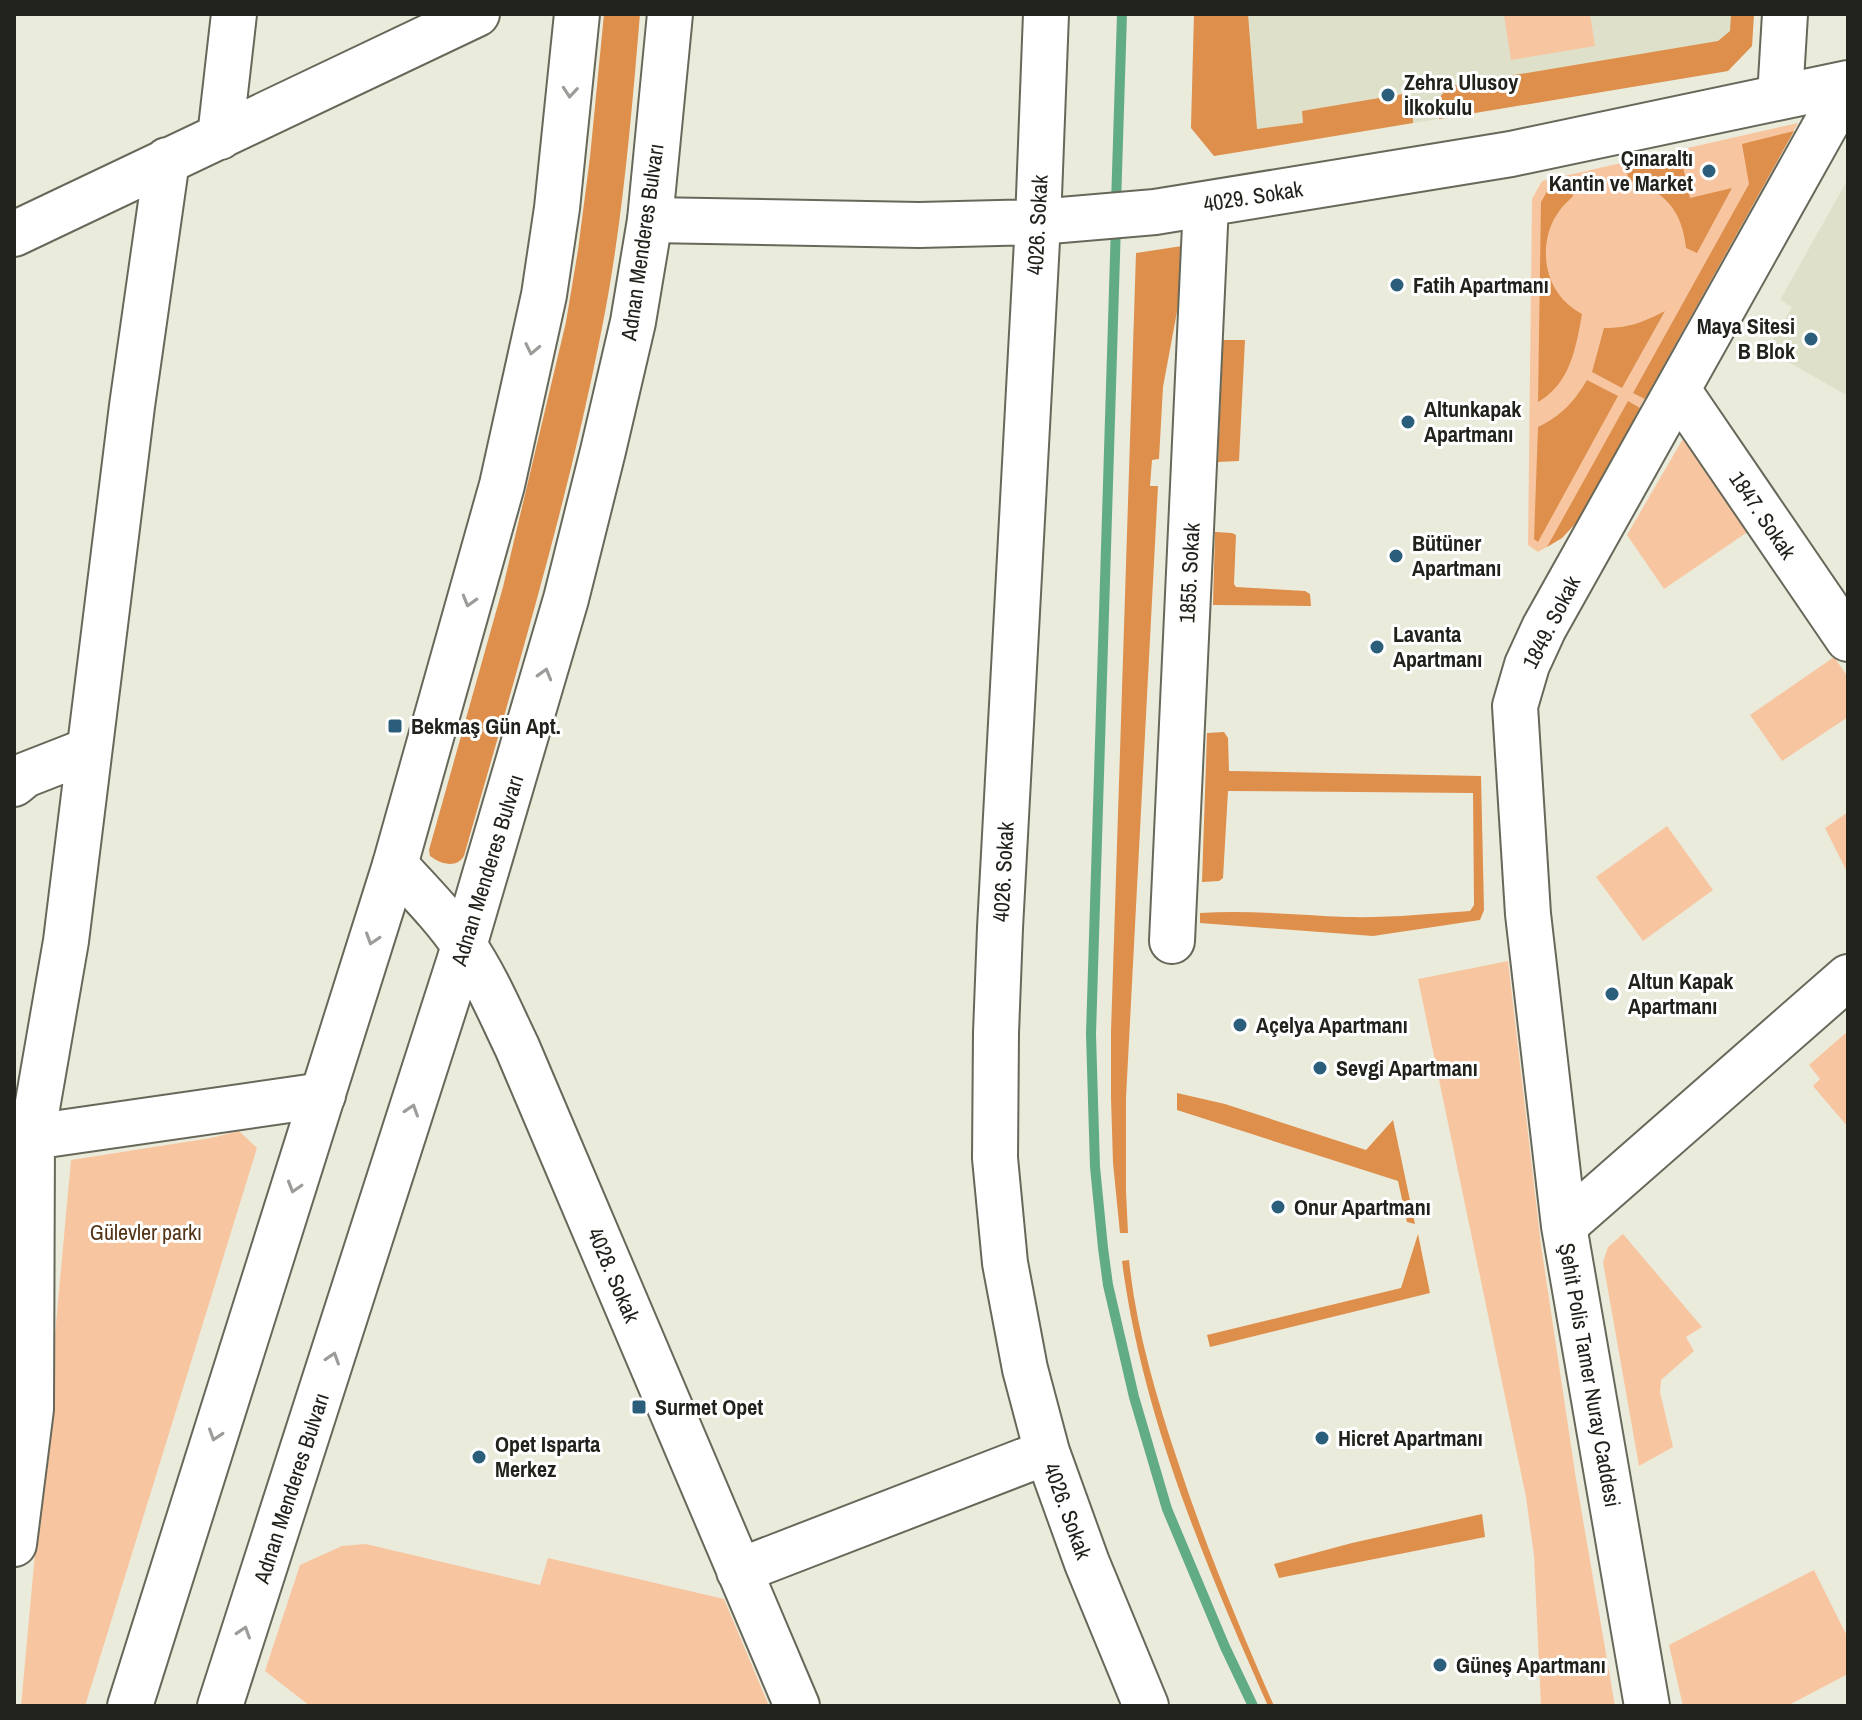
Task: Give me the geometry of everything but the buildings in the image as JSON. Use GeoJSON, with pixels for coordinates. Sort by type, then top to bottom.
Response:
{"type":"FeatureCollection","features":[{"type":"Feature","properties":{"kind":"street"},"geometry":{"type":"LineString","coordinates":[[220,137],[234,14]]}},
{"type":"Feature","properties":{"kind":"street"},"geometry":{"type":"LineString","coordinates":[[14,234],[477,14]]}},
{"type":"Feature","properties":{"kind":"street"},"geometry":{"type":"LineString","coordinates":[[130,1706],[395,865],[502,485],[544,295],[557,208],[577,14]]}},
{"type":"Feature","properties":{"kind":"street","name":"Adnan Menderes Bulvarı"},"geometry":{"type":"LineString","coordinates":[[220,1706],[464,946],[566,599],[633,322],[650,220],[670,14]]}},
{"type":"Feature","properties":{"kind":"street","name":"4026. Sokak"},"geometry":{"type":"LineString","coordinates":[[1046,14],[1058,221],[1005,813],[996,1033],[995,1158],[1005,1263],[1025,1369],[1047,1452],[1087,1563],[1146,1706]]}},
{"type":"Feature","properties":{"kind":"street"},"geometry":{"type":"LineString","coordinates":[[1780,97],[1785,14]]}},
{"type":"Feature","properties":{"kind":"street","name":"4029. Sokak"},"geometry":{"type":"LineString","coordinates":[[650,220],[919,225],[1058,221],[1155,212],[1511,154],[1848,84]]}},
{"type":"Feature","properties":{"kind":"street","name":"1849. Sokak"},"geometry":{"type":"LineString","coordinates":[[1564,1226],[1528,914],[1515,706],[1527,665],[1544,628],[1848,84]]}},
{"type":"Feature","properties":{"kind":"street"},"geometry":{"type":"LineString","coordinates":[[14,1544],[31,1409],[23,1139],[66,941],[132,406],[167,160]]}},
{"type":"Feature","properties":{"kind":"street","name":"1855. Sokak"},"geometry":{"type":"LineString","coordinates":[[1172,941],[1206,204]]}},
{"type":"Feature","properties":{"kind":"street","name":"1847. Sokak"},"geometry":{"type":"LineString","coordinates":[[1678,390],[1848,639]]}},
{"type":"Feature","properties":{"kind":"street"},"geometry":{"type":"LineString","coordinates":[[18,774],[89,750]]}},
{"type":"Feature","properties":{"kind":"street","name":"4028. Sokak"},"geometry":{"type":"LineString","coordinates":[[395,865],[464,946],[517,1047],[797,1706]]}},
{"type":"Feature","properties":{"kind":"street","name":"Şehit Polis Tamer Nuray Caddesi"},"geometry":{"type":"LineString","coordinates":[[1647,1706],[1564,1226],[1848,977]]}},
{"type":"Feature","properties":{"kind":"street"},"geometry":{"type":"LineString","coordinates":[[23,1139],[323,1095]]}},
{"type":"Feature","properties":{"kind":"street"},"geometry":{"type":"LineString","coordinates":[[739,1571],[1047,1452]]}},
{"type":"Feature","properties":{"kind":"shaded area"},"geometry":{"type":"Polygon","coordinates":[[[604,14],[640,14],[625,175],[608,294],[572,465],[520,661],[464,856],[457,863],[448,864],[430,856],[429,850],[503,587],[566,322],[590,157],[604,14]]]}},
{"type":"Feature","properties":{"kind":"shaded area","name":"Zehra Ulusoy İlkokulu"},"geometry":{"type":"Polygon","coordinates":[[[1194,14],[1754,14],[1752,46],[1728,71],[1214,156],[1191,128],[1194,14]]]}},
{"type":"Feature","properties":{"kind":"shaded area"},"geometry":{"type":"Polygon","coordinates":[[[1194,14],[1248,14],[1257,129],[1303,123],[1302,111],[1403,94],[1412,100],[1413,123],[1214,156],[1191,128],[1194,14]]]}},
{"type":"Feature","properties":{"kind":"shaded area"},"geometry":{"type":"Polygon","coordinates":[[[1731,14],[1754,14],[1752,46],[1728,71],[1439,119],[1440,97],[1449,86],[1718,41],[1730,31],[1731,14]]]}},
{"type":"Feature","properties":{"kind":"shaded area"},"geometry":{"type":"Polygon","coordinates":[[[1794,131],[1645,399],[1633,393],[1749,184],[1742,144],[1794,131]]]}},
{"type":"Feature","properties":{"kind":"shaded area"},"geometry":{"type":"Polygon","coordinates":[[[1681,158],[1690,198],[1732,188],[1697,253],[1686,248],[1676,213],[1662,196],[1628,180],[1627,170],[1681,158]]]}},
{"type":"Feature","properties":{"kind":"shaded area"},"geometry":{"type":"Polygon","coordinates":[[[1848,179],[1848,396],[1767,350],[1792,307],[1780,300],[1848,179]]]}},
{"type":"Feature","properties":{"kind":"shaded area"},"geometry":{"type":"Polygon","coordinates":[[[1568,185],[1573,196],[1554,219],[1547,240],[1546,262],[1558,293],[1582,314],[1570,364],[1558,385],[1538,402],[1541,202],[1549,188],[1568,185]]]}},
{"type":"Feature","properties":{"kind":"shaded area"},"geometry":{"type":"Polygon","coordinates":[[[1182,246],[1179,301],[1163,387],[1159,459],[1152,460],[1150,486],[1158,486],[1126,1098],[1128,1233],[1120,1233],[1113,1163],[1111,1032],[1136,253],[1182,246]]]}},
{"type":"Feature","properties":{"kind":"shaded area"},"geometry":{"type":"Polygon","coordinates":[[[1665,311],[1622,388],[1592,372],[1604,328],[1636,324],[1665,311]]]}},
{"type":"Feature","properties":{"kind":"shaded area"},"geometry":{"type":"Polygon","coordinates":[[[1223,340],[1245,340],[1239,461],[1218,462],[1223,340]]]}},
{"type":"Feature","properties":{"kind":"shaded area"},"geometry":{"type":"Polygon","coordinates":[[[1587,380],[1618,396],[1538,542],[1534,539],[1538,427],[1566,408],[1587,380]]]}},
{"type":"Feature","properties":{"kind":"shaded area"},"geometry":{"type":"Polygon","coordinates":[[[1628,401],[1640,408],[1577,522],[1562,538],[1547,547],[1628,401]]]}},
{"type":"Feature","properties":{"kind":"shaded area"},"geometry":{"type":"Polygon","coordinates":[[[1215,532],[1236,535],[1236,587],[1305,591],[1310,594],[1311,606],[1213,605],[1215,532]]]}},
{"type":"Feature","properties":{"kind":"shaded area"},"geometry":{"type":"Polygon","coordinates":[[[1224,732],[1228,738],[1229,771],[1481,776],[1484,910],[1480,920],[1373,936],[1200,923],[1200,913],[1378,917],[1470,911],[1474,905],[1473,793],[1228,791],[1223,878],[1202,882],[1207,733],[1224,732]]]}},
{"type":"Feature","properties":{"kind":"shaded area"},"geometry":{"type":"Polygon","coordinates":[[[1177,1093],[1225,1104],[1366,1150],[1393,1120],[1415,1224],[1407,1222],[1398,1181],[1177,1110],[1177,1093]]]}},
{"type":"Feature","properties":{"kind":"shaded area"},"geometry":{"type":"Polygon","coordinates":[[[1418,1234],[1430,1293],[1210,1347],[1207,1335],[1401,1288],[1418,1234]]]}},
{"type":"Feature","properties":{"kind":"shaded area"},"geometry":{"type":"Polygon","coordinates":[[[1129,1260],[1142,1337],[1188,1493],[1235,1616],[1274,1706],[1268,1706],[1221,1598],[1160,1432],[1131,1319],[1122,1261],[1129,1260]]]}},
{"type":"Feature","properties":{"kind":"shaded area"},"geometry":{"type":"Polygon","coordinates":[[[1482,1514],[1485,1537],[1279,1578],[1274,1564],[1352,1543],[1482,1514]]]}},
{"type":"Feature","properties":{"kind":"green space"},"geometry":{"type":"Polygon","coordinates":[[[1590,14],[1595,46],[1511,60],[1504,15],[1590,14]]]}},
{"type":"Feature","properties":{"kind":"green space"},"geometry":{"type":"Polygon","coordinates":[[[1798,123],[1576,522],[1562,538],[1538,552],[1528,545],[1532,199],[1542,181],[1798,123]]]}},
{"type":"Feature","properties":{"kind":"green space"},"geometry":{"type":"Polygon","coordinates":[[[1684,437],[1749,531],[1664,589],[1627,535],[1684,437]]]}},
{"type":"Feature","properties":{"kind":"green space"},"geometry":{"type":"Polygon","coordinates":[[[1834,657],[1848,677],[1848,717],[1782,761],[1750,715],[1834,657]]]}},
{"type":"Feature","properties":{"kind":"green space"},"geometry":{"type":"Polygon","coordinates":[[[1848,812],[1848,874],[1825,828],[1848,812]]]}},
{"type":"Feature","properties":{"kind":"green space"},"geometry":{"type":"Polygon","coordinates":[[[1667,826],[1713,890],[1643,941],[1596,877],[1667,826]]]}},
{"type":"Feature","properties":{"kind":"green space"},"geometry":{"type":"Polygon","coordinates":[[[1508,961],[1541,1245],[1576,1479],[1615,1706],[1541,1706],[1534,1556],[1526,1497],[1418,979],[1508,961]]]}},
{"type":"Feature","properties":{"kind":"green space"},"geometry":{"type":"Polygon","coordinates":[[[1848,1031],[1848,1127],[1813,1086],[1820,1079],[1809,1065],[1848,1031]]]}},
{"type":"Feature","properties":{"kind":"green space","name":"Gülevler parkı"},"geometry":{"type":"Polygon","coordinates":[[[239,1131],[257,1148],[85,1706],[21,1706],[71,1160],[239,1131]]]}},
{"type":"Feature","properties":{"kind":"green space"},"geometry":{"type":"Polygon","coordinates":[[[1623,1234],[1702,1327],[1686,1337],[1694,1351],[1661,1380],[1660,1392],[1673,1447],[1639,1466],[1603,1262],[1608,1247],[1623,1234]]]}},
{"type":"Feature","properties":{"kind":"green space"},"geometry":{"type":"Polygon","coordinates":[[[366,1544],[540,1585],[548,1558],[724,1599],[769,1706],[310,1706],[265,1671],[300,1565],[342,1546],[366,1544]]]}},
{"type":"Feature","properties":{"kind":"green space"},"geometry":{"type":"Polygon","coordinates":[[[1814,1570],[1848,1638],[1848,1674],[1787,1706],[1683,1706],[1669,1645],[1814,1570]]]}},
{"type":"Feature","properties":{"kind":"waterway"},"geometry":{"type":"LineString","coordinates":[[1116,204],[1122,14]]}},
{"type":"Feature","properties":{"kind":"waterway"},"geometry":{"type":"LineString","coordinates":[[1116,224],[1091,1034],[1095,1167],[1108,1285],[1134,1397],[1167,1509],[1253,1706]]}},
{"type":"Feature","properties":{"kind":"place","name":"Zehra Ulusoy İlkokulu"},"geometry":{"type":"Point","coordinates":[1388,95]}},
{"type":"Feature","properties":{"kind":"place","name":"Çınaraltı Kantin ve Market"},"geometry":{"type":"Point","coordinates":[1709,171]}},
{"type":"Feature","properties":{"kind":"place","name":"Fatih Apartmanı"},"geometry":{"type":"Point","coordinates":[1397,285]}},
{"type":"Feature","properties":{"kind":"place","name":"Maya Sitesi B Blok"},"geometry":{"type":"Point","coordinates":[1811,339]}},
{"type":"Feature","properties":{"kind":"place","name":"Altunkapak Apartmanı"},"geometry":{"type":"Point","coordinates":[1408,422]}},
{"type":"Feature","properties":{"kind":"place","name":"Bütüner Apartmanı"},"geometry":{"type":"Point","coordinates":[1396,556]}},
{"type":"Feature","properties":{"kind":"place","name":"Lavanta Apartmanı"},"geometry":{"type":"Point","coordinates":[1377,647]}},
{"type":"Feature","properties":{"kind":"place","name":"Bekmaş Gün Apt."},"geometry":{"type":"Point","coordinates":[395,726]}},
{"type":"Feature","properties":{"kind":"place","name":"Altun Kapak Apartmanı"},"geometry":{"type":"Point","coordinates":[1612,994]}},
{"type":"Feature","properties":{"kind":"place","name":"Açelya Apartmanı"},"geometry":{"type":"Point","coordinates":[1240,1025]}},
{"type":"Feature","properties":{"kind":"place","name":"Sevgi Apartmanı"},"geometry":{"type":"Point","coordinates":[1320,1068]}},
{"type":"Feature","properties":{"kind":"place","name":"Onur Apartmanı"},"geometry":{"type":"Point","coordinates":[1278,1207]}},
{"type":"Feature","properties":{"kind":"place","name":"Surmet Opet"},"geometry":{"type":"Point","coordinates":[639,1407]}},
{"type":"Feature","properties":{"kind":"place","name":"Hicret Apartmanı"},"geometry":{"type":"Point","coordinates":[1322,1438]}},
{"type":"Feature","properties":{"kind":"place","name":"Opet Isparta Merkez"},"geometry":{"type":"Point","coordinates":[479,1457]}},
{"type":"Feature","properties":{"kind":"place","name":"Güneş Apartmanı"},"geometry":{"type":"Point","coordinates":[1440,1665]}}]}
